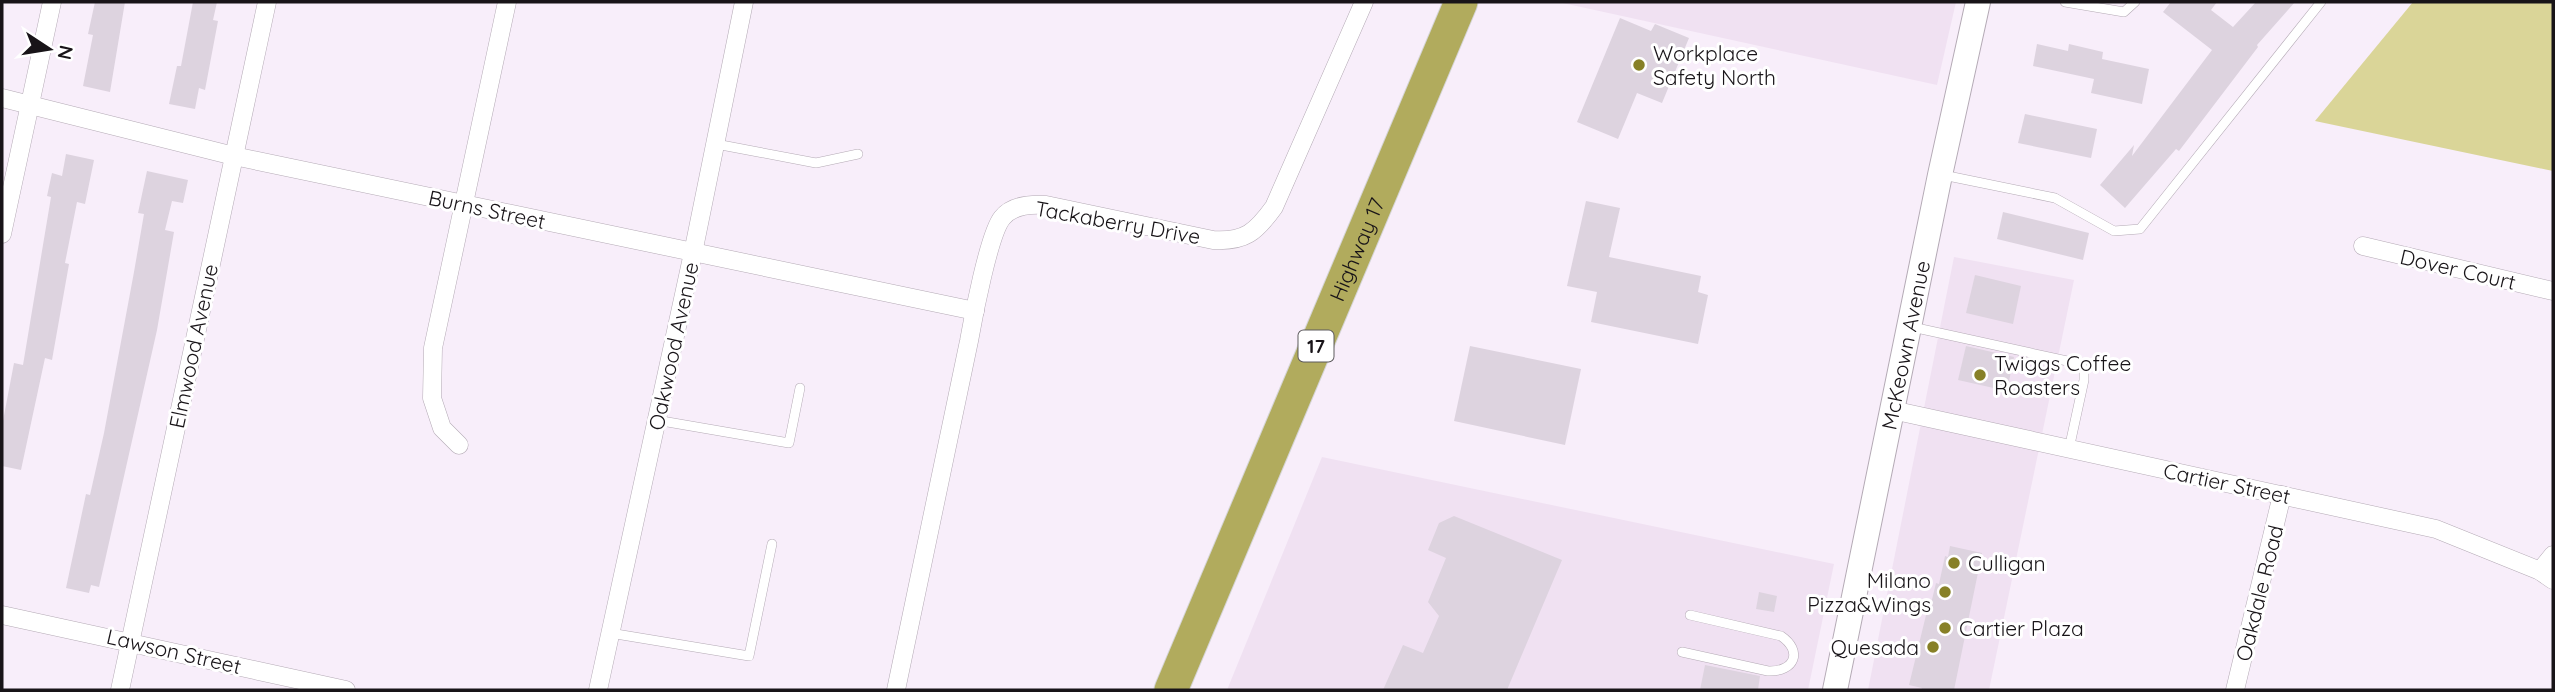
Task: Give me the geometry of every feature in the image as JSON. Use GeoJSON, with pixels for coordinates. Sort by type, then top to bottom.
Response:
{"type":"FeatureCollection","features":[{"type":"Feature","properties":{"kind":"highway","name":"Highway 17"},"geometry":{"type":"LineString","coordinates":[[1171,690],[1461,2]]}},
{"type":"Feature","properties":{"kind":"street"},"geometry":{"type":"LineString","coordinates":[[2,234],[52,2]]}},
{"type":"Feature","properties":{"kind":"street","name":"Elmwood Avenue"},"geometry":{"type":"LineString","coordinates":[[120,690],[267,2]]}},
{"type":"Feature","properties":{"kind":"street"},"geometry":{"type":"LineString","coordinates":[[459,445],[442,428],[432,398],[433,348],[507,2]]}},
{"type":"Feature","properties":{"kind":"street","name":"Oakwood Avenue"},"geometry":{"type":"LineString","coordinates":[[598,690],[693,253],[744,2]]}},
{"type":"Feature","properties":{"kind":"street","name":"Tackaberry Drive"},"geometry":{"type":"LineString","coordinates":[[896,690],[975,311],[995,234],[1002,218],[1014,209],[1030,204],[1045,205],[1213,240],[1229,241],[1245,237],[1256,230],[1275,207],[1364,2]]}},
{"type":"Feature","properties":{"kind":"street","name":"McKeown Avenue"},"geometry":{"type":"LineString","coordinates":[[1835,690],[1978,2]]}},
{"type":"Feature","properties":{"kind":"street","name":"Burns Street"},"geometry":{"type":"LineString","coordinates":[[2,98],[234,156],[975,311]]}},
{"type":"Feature","properties":{"kind":"street","name":"Dover Court"},"geometry":{"type":"LineString","coordinates":[[2363,246],[2553,290]]}},
{"type":"Feature","properties":{"kind":"street","name":"Cartier Street"},"geometry":{"type":"LineString","coordinates":[[1892,410],[2436,529],[2547,575]]}},
{"type":"Feature","properties":{"kind":"street","name":"Oakdale Road"},"geometry":{"type":"LineString","coordinates":[[2235,690],[2282,495]]}},
{"type":"Feature","properties":{"kind":"street"},"geometry":{"type":"LineString","coordinates":[[2547,575],[2553,555]]}},
{"type":"Feature","properties":{"kind":"street","name":"Lawson Street"},"geometry":{"type":"LineString","coordinates":[[2,615],[345,690]]}},
{"type":"Feature","properties":{"kind":"lane"},"geometry":{"type":"LineString","coordinates":[[2065,2],[2124,12],[2135,2]]}},
{"type":"Feature","properties":{"kind":"lane"},"geometry":{"type":"LineString","coordinates":[[1940,175],[2054,198],[2114,232],[2140,229],[2321,2]]}},
{"type":"Feature","properties":{"kind":"lane"},"geometry":{"type":"LineString","coordinates":[[716,144],[816,163],[858,154]]}},
{"type":"Feature","properties":{"kind":"lane"},"geometry":{"type":"LineString","coordinates":[[1909,327],[2081,364],[2084,380],[2069,449]]}},
{"type":"Feature","properties":{"kind":"lane"},"geometry":{"type":"LineString","coordinates":[[656,419],[789,443],[800,388]]}},
{"type":"Feature","properties":{"kind":"lane"},"geometry":{"type":"LineString","coordinates":[[610,633],[749,656],[772,544]]}},
{"type":"Feature","properties":{"kind":"lane"},"geometry":{"type":"LineString","coordinates":[[1682,652],[1779,672],[1787,668],[1793,660],[1794,651],[1790,642],[1781,636],[1690,615]]}},
{"type":"Feature","properties":{"kind":"shaded area"},"geometry":{"type":"Polygon","coordinates":[[[1558,2],[1956,2],[1937,85],[1558,2]]]}},
{"type":"Feature","properties":{"kind":"shaded area"},"geometry":{"type":"Polygon","coordinates":[[[2413,2],[2553,2],[2553,171],[2315,121],[2413,2]]]}},
{"type":"Feature","properties":{"kind":"shaded area"},"geometry":{"type":"Polygon","coordinates":[[[1954,257],[2074,280],[1989,690],[1868,690],[1954,257]]]}},
{"type":"Feature","properties":{"kind":"shaded area"},"geometry":{"type":"Polygon","coordinates":[[[1322,457],[1834,564],[1808,690],[1227,690],[1322,457]]]}},
{"type":"Feature","properties":{"kind":"building"},"geometry":{"type":"Polygon","coordinates":[[[95,2],[125,2],[110,92],[83,86],[93,35],[88,34],[95,2]]]}},
{"type":"Feature","properties":{"kind":"building"},"geometry":{"type":"Polygon","coordinates":[[[193,2],[217,2],[213,20],[218,21],[205,90],[199,88],[195,109],[169,104],[177,66],[181,66],[193,2]]]}},
{"type":"Feature","properties":{"kind":"building"},"geometry":{"type":"Polygon","coordinates":[[[2171,2],[2217,2],[2211,10],[2233,27],[2256,2],[2295,2],[2257,45],[2179,151],[2176,149],[2125,208],[2100,185],[2134,145],[2132,156],[2212,50],[2163,12],[2171,2]]]}},
{"type":"Feature","properties":{"kind":"building","name":"Workplace Safety North"},"geometry":{"type":"Polygon","coordinates":[[[1620,18],[1651,31],[1655,24],[1689,38],[1662,103],[1637,93],[1618,139],[1577,122],[1620,18]]]}},
{"type":"Feature","properties":{"kind":"building"},"geometry":{"type":"Polygon","coordinates":[[[2037,44],[2068,51],[2069,44],[2103,52],[2102,59],[2149,69],[2142,104],[2091,93],[2094,79],[2033,66],[2037,44]]]}},
{"type":"Feature","properties":{"kind":"building"},"geometry":{"type":"Polygon","coordinates":[[[2025,114],[2097,129],[2091,158],[2018,143],[2025,114]]]}},
{"type":"Feature","properties":{"kind":"building"},"geometry":{"type":"Polygon","coordinates":[[[66,154],[94,160],[85,204],[77,202],[65,263],[69,264],[52,360],[45,358],[21,470],[2,466],[2,426],[14,363],[23,365],[51,197],[47,196],[52,173],[62,176],[66,154]]]}},
{"type":"Feature","properties":{"kind":"building"},"geometry":{"type":"Polygon","coordinates":[[[147,171],[188,180],[183,203],[172,201],[165,230],[174,232],[157,330],[99,587],[91,585],[89,593],[66,588],[86,494],[90,495],[104,433],[144,214],[138,213],[147,171]]]}},
{"type":"Feature","properties":{"kind":"building"},"geometry":{"type":"Polygon","coordinates":[[[1586,201],[1620,208],[1609,257],[1701,276],[1698,292],[1708,295],[1698,344],[1591,322],[1597,292],[1567,286],[1586,201]]]}},
{"type":"Feature","properties":{"kind":"building"},"geometry":{"type":"Polygon","coordinates":[[[2003,212],[2089,233],[2083,260],[1997,239],[2003,212]]]}},
{"type":"Feature","properties":{"kind":"building"},"geometry":{"type":"Polygon","coordinates":[[[1975,275],[2021,286],[2013,324],[1966,313],[1975,275]]]}},
{"type":"Feature","properties":{"kind":"building"},"geometry":{"type":"Polygon","coordinates":[[[1470,346],[1581,369],[1565,445],[1454,421],[1470,346]]]}},
{"type":"Feature","properties":{"kind":"building"},"geometry":{"type":"Polygon","coordinates":[[[1966,346],[2014,357],[2007,391],[1958,380],[1966,346]]]}},
{"type":"Feature","properties":{"kind":"building"},"geometry":{"type":"Polygon","coordinates":[[[1454,516],[1562,560],[1507,690],[1383,690],[1403,645],[1423,653],[1439,616],[1428,602],[1446,558],[1428,550],[1439,523],[1454,516]]]}},
{"type":"Feature","properties":{"kind":"building","name":"Cartier Plaza"},"geometry":{"type":"Polygon","coordinates":[[[1950,546],[1982,553],[1954,690],[1921,690],[1922,688],[1909,685],[1927,611],[1929,612],[1936,583],[1939,584],[1950,546]]]}},
{"type":"Feature","properties":{"kind":"building"},"geometry":{"type":"Polygon","coordinates":[[[1759,592],[1777,596],[1774,612],[1756,609],[1759,592]]]}},
{"type":"Feature","properties":{"kind":"building"},"geometry":{"type":"Polygon","coordinates":[[[1705,665],[1760,676],[1758,690],[1700,690],[1705,665]]]}},
{"type":"Feature","properties":{"kind":"place","name":"Workplace Safety North"},"geometry":{"type":"Point","coordinates":[1639,65]}},
{"type":"Feature","properties":{"kind":"place","name":"Twiggs Coffee Roasters"},"geometry":{"type":"Point","coordinates":[1980,375]}},
{"type":"Feature","properties":{"kind":"place","name":"Culligan"},"geometry":{"type":"Point","coordinates":[1954,563]}},
{"type":"Feature","properties":{"kind":"place","name":"Milano Pizza&Wings"},"geometry":{"type":"Point","coordinates":[1945,592]}},
{"type":"Feature","properties":{"kind":"place","name":"Cartier Plaza"},"geometry":{"type":"Point","coordinates":[1945,628]}},
{"type":"Feature","properties":{"kind":"place","name":"Quesada"},"geometry":{"type":"Point","coordinates":[1933,647]}}]}
